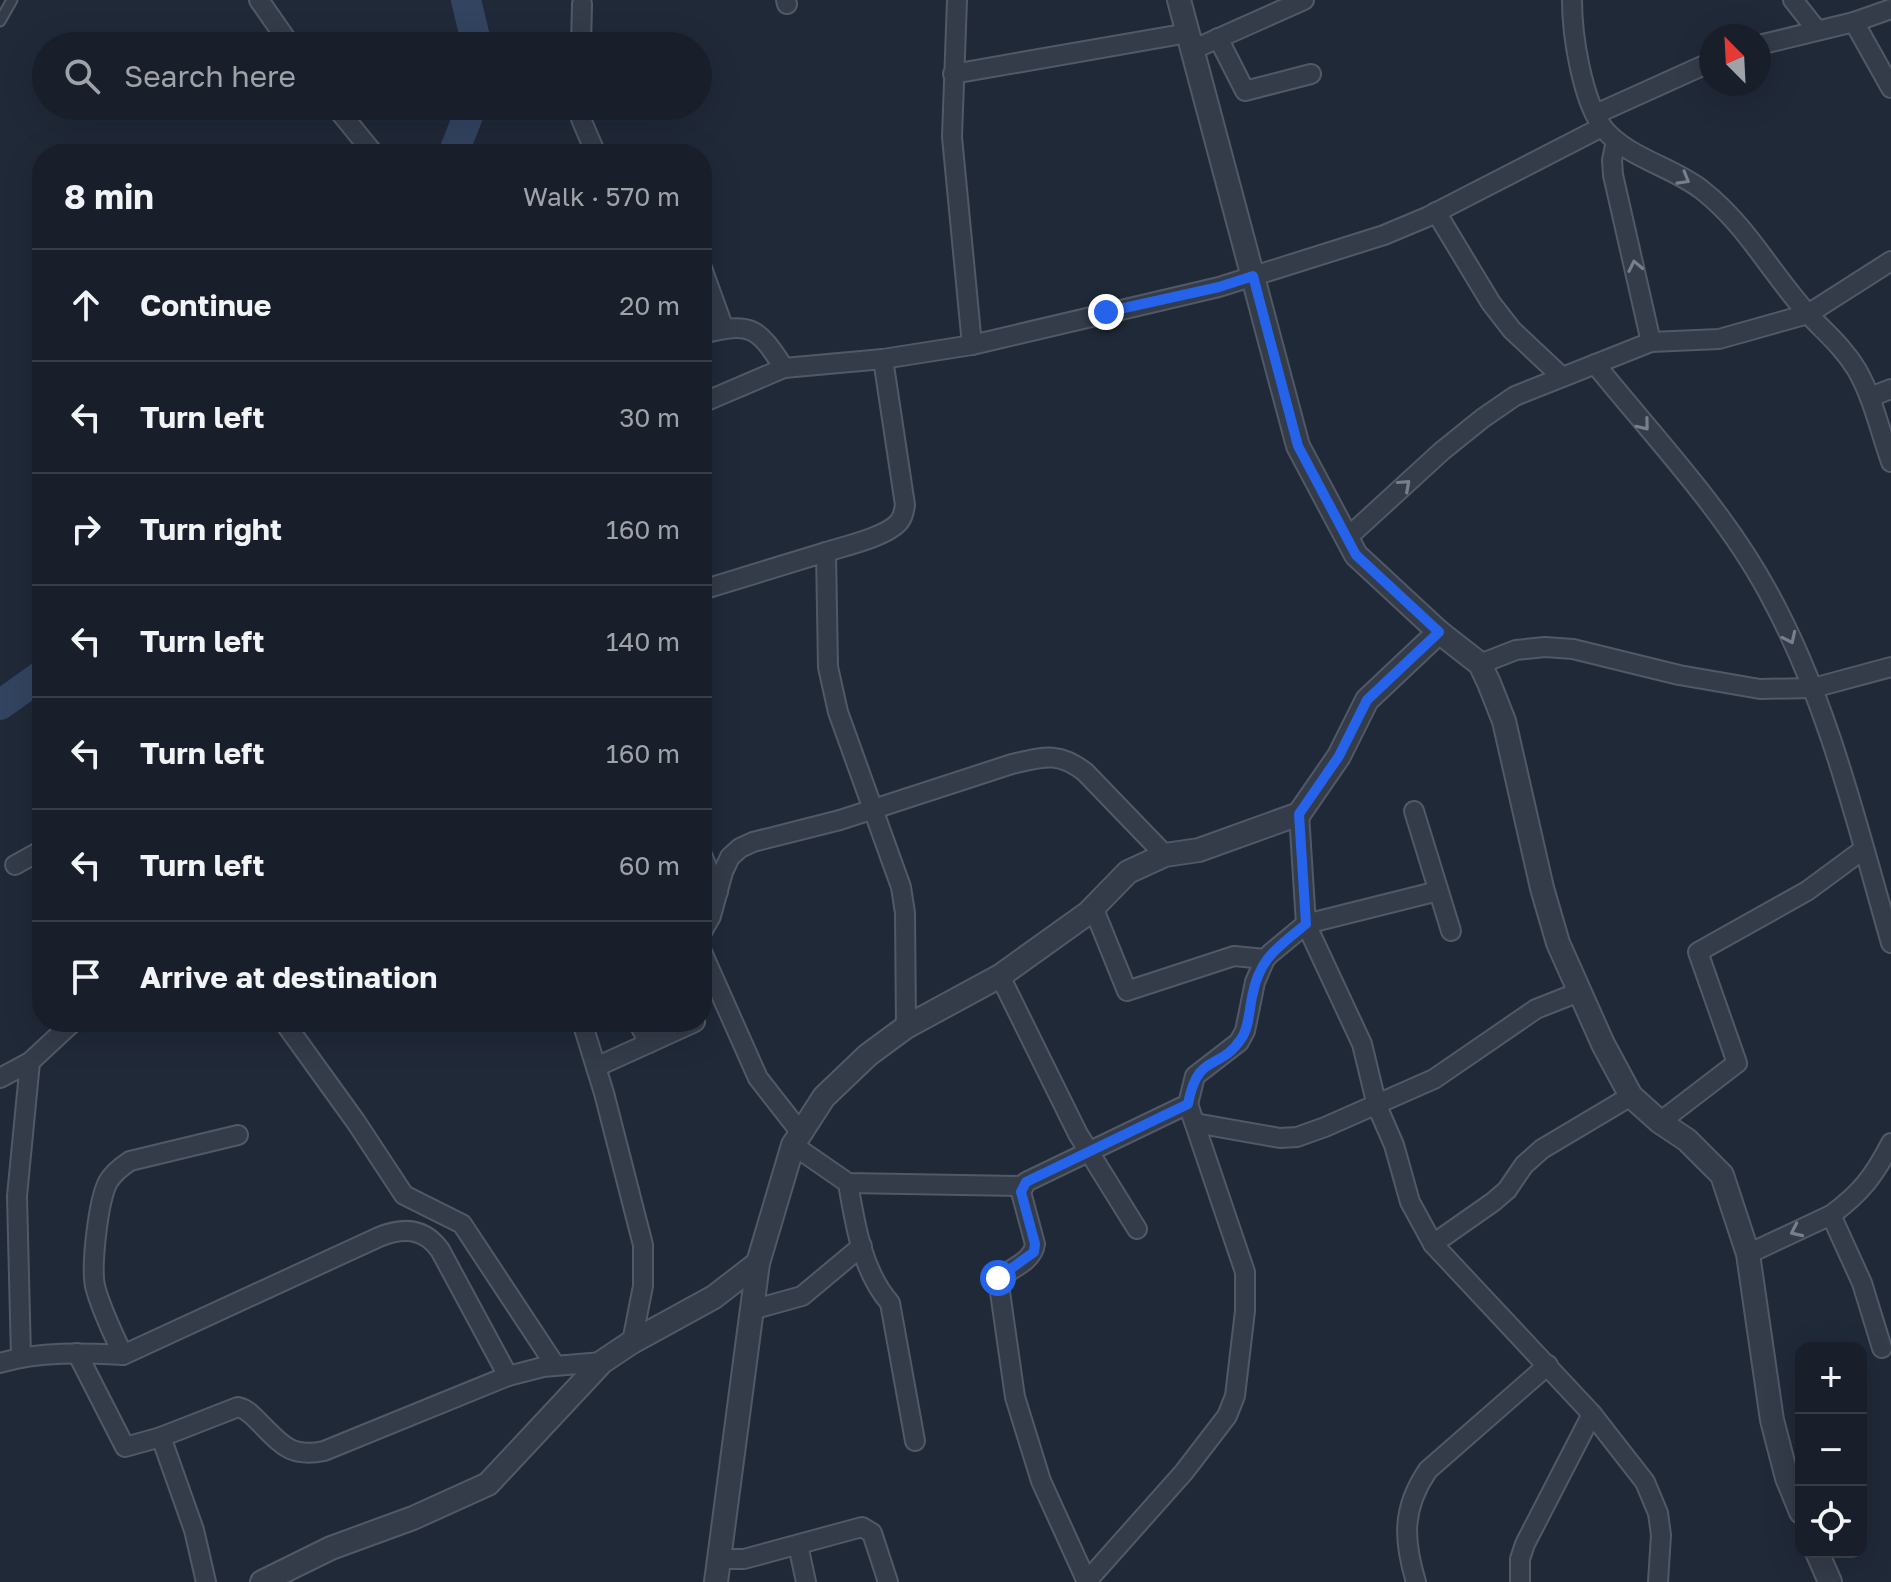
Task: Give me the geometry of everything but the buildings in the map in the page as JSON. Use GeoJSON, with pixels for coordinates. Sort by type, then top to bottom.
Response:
{"type":"FeatureCollection","features":[{"type":"Feature","properties":{"kind":"street"},"geometry":{"type":"LineString","coordinates":[[259,0],[281,32]]}},
{"type":"Feature","properties":{"kind":"street"},"geometry":{"type":"LineString","coordinates":[[957,0],[952,137],[972,345]]}},
{"type":"Feature","properties":{"kind":"street"},"geometry":{"type":"LineString","coordinates":[[1179,0],[1298,446],[1356,555],[1439,632],[1480,664],[1504,721],[1542,888],[1558,943],[1579,992],[1631,1096],[1660,1122],[1687,1140],[1722,1175],[1748,1254],[1772,1420],[1795,1497]]}},
{"type":"Feature","properties":{"kind":"street"},"geometry":{"type":"LineString","coordinates":[[953,74],[1218,38],[1304,0]]}},
{"type":"Feature","properties":{"kind":"street"},"geometry":{"type":"LineString","coordinates":[[1572,0],[1572,26],[1578,64],[1599,121],[1616,141],[1691,182],[1740,224],[1808,314],[1835,339],[1857,369],[1870,397],[1891,462]]}},
{"type":"Feature","properties":{"kind":"street"},"geometry":{"type":"LineString","coordinates":[[1793,0],[1816,29]]}},
{"type":"Feature","properties":{"kind":"street"},"geometry":{"type":"LineString","coordinates":[[581,32],[582,4]]}},
{"type":"Feature","properties":{"kind":"street"},"geometry":{"type":"LineString","coordinates":[[1771,42],[1854,22],[1891,9]]}},
{"type":"Feature","properties":{"kind":"street"},"geometry":{"type":"LineString","coordinates":[[1854,22],[1891,88]]}},
{"type":"Feature","properties":{"kind":"street"},"geometry":{"type":"LineString","coordinates":[[1218,38],[1245,91],[1311,74]]}},
{"type":"Feature","properties":{"kind":"street"},"geometry":{"type":"LineString","coordinates":[[712,399],[784,368],[883,359],[972,345],[1219,287],[1384,235],[1436,212],[1699,68]]}},
{"type":"Feature","properties":{"kind":"street"},"geometry":{"type":"LineString","coordinates":[[346,120],[366,144]]}},
{"type":"Feature","properties":{"kind":"street"},"geometry":{"type":"LineString","coordinates":[[581,120],[592,144]]}},
{"type":"Feature","properties":{"kind":"street"},"geometry":{"type":"LineString","coordinates":[[1616,141],[1613,175],[1651,342]]}},
{"type":"Feature","properties":{"kind":"street"},"geometry":{"type":"LineString","coordinates":[[1436,212],[1491,303],[1512,330],[1562,377]]}},
{"type":"Feature","properties":{"kind":"street"},"geometry":{"type":"LineString","coordinates":[[1347,538],[1483,418],[1515,396],[1651,342],[1719,339],[1808,314],[1891,261]]}},
{"type":"Feature","properties":{"kind":"street"},"geometry":{"type":"LineString","coordinates":[[712,296],[724,329]]}},
{"type":"Feature","properties":{"kind":"street"},"geometry":{"type":"LineString","coordinates":[[712,332],[745,328],[764,337],[784,368]]}},
{"type":"Feature","properties":{"kind":"street"},"geometry":{"type":"LineString","coordinates":[[712,587],[826,552],[887,531],[899,523],[905,505],[883,359]]}},
{"type":"Feature","properties":{"kind":"street"},"geometry":{"type":"LineString","coordinates":[[1595,364],[1735,540],[1768,592],[1813,688],[1891,943]]}},
{"type":"Feature","properties":{"kind":"street"},"geometry":{"type":"LineString","coordinates":[[1870,397],[1891,389]]}},
{"type":"Feature","properties":{"kind":"street"},"geometry":{"type":"LineString","coordinates":[[826,552],[828,667],[838,712],[901,887],[906,1027]]}},
{"type":"Feature","properties":{"kind":"street"},"geometry":{"type":"LineString","coordinates":[[716,1582],[758,1263],[797,1139],[824,1097],[868,1055],[906,1027],[1000,976],[1093,907],[1128,872],[1165,855],[1199,850],[1299,814],[1339,756],[1367,700],[1439,632]]}},
{"type":"Feature","properties":{"kind":"street"},"geometry":{"type":"LineString","coordinates":[[1480,664],[1516,650],[1545,647],[1573,649],[1725,685],[1760,689],[1813,688],[1891,667]]}},
{"type":"Feature","properties":{"kind":"street"},"geometry":{"type":"LineString","coordinates":[[712,911],[730,857],[753,842],[840,820],[1012,764],[1059,757],[1070,760],[1085,772],[1165,855]]}},
{"type":"Feature","properties":{"kind":"street"},"geometry":{"type":"LineString","coordinates":[[1414,811],[1451,931]]}},
{"type":"Feature","properties":{"kind":"street"},"geometry":{"type":"LineString","coordinates":[[1299,814],[1306,924],[1362,1044],[1377,1106],[1394,1145],[1410,1202],[1433,1244],[1592,1414],[1645,1482],[1652,1496],[1661,1535],[1658,1582]]}},
{"type":"Feature","properties":{"kind":"street"},"geometry":{"type":"LineString","coordinates":[[1660,1122],[1737,1063],[1698,952],[1807,891],[1864,849]]}},
{"type":"Feature","properties":{"kind":"street"},"geometry":{"type":"LineString","coordinates":[[15,865],[32,856]]}},
{"type":"Feature","properties":{"kind":"street"},"geometry":{"type":"LineString","coordinates":[[712,878],[718,892]]}},
{"type":"Feature","properties":{"kind":"street"},"geometry":{"type":"LineString","coordinates":[[1188,1104],[1091,1153],[1036,1176],[1024,1186],[1021,1192],[1035,1244],[1034,1252],[998,1278],[1015,1397],[1041,1481],[1087,1582],[1184,1472],[1227,1416],[1235,1396],[1245,1311],[1245,1272],[1188,1104],[1195,1076],[1239,1042],[1245,1031],[1255,982],[1265,959],[1306,924],[1438,891]]}},
{"type":"Feature","properties":{"kind":"street"},"geometry":{"type":"LineString","coordinates":[[1093,907],[1127,991],[1234,956],[1265,959]]}},
{"type":"Feature","properties":{"kind":"street"},"geometry":{"type":"LineString","coordinates":[[712,975],[758,1078],[797,1139],[848,1183],[862,1246],[876,1287],[890,1303],[915,1441]]}},
{"type":"Feature","properties":{"kind":"street"},"geometry":{"type":"LineString","coordinates":[[1000,976],[1065,1109],[1137,1229]]}},
{"type":"Feature","properties":{"kind":"street"},"geometry":{"type":"LineString","coordinates":[[1195,1123],[1265,1137],[1297,1137],[1377,1106],[1455,1067],[1536,1009],[1579,992]]}},
{"type":"Feature","properties":{"kind":"street"},"geometry":{"type":"LineString","coordinates":[[712,1014],[726,1008]]}},
{"type":"Feature","properties":{"kind":"street"},"geometry":{"type":"LineString","coordinates":[[0,1078],[30,1062],[62,1032]]}},
{"type":"Feature","properties":{"kind":"street"},"geometry":{"type":"LineString","coordinates":[[291,1032],[404,1195],[462,1224],[555,1365]]}},
{"type":"Feature","properties":{"kind":"street"},"geometry":{"type":"LineString","coordinates":[[585,1032],[643,1245],[643,1286],[632,1342]]}},
{"type":"Feature","properties":{"kind":"street"},"geometry":{"type":"LineString","coordinates":[[643,1032],[649,1043]]}},
{"type":"Feature","properties":{"kind":"street"},"geometry":{"type":"LineString","coordinates":[[596,1067],[673,1032]]}},
{"type":"Feature","properties":{"kind":"street"},"geometry":{"type":"LineString","coordinates":[[21,1357],[17,1196],[30,1062]]}},
{"type":"Feature","properties":{"kind":"street"},"geometry":{"type":"LineString","coordinates":[[1433,1244],[1507,1190],[1524,1165],[1542,1149],[1631,1096]]}},
{"type":"Feature","properties":{"kind":"street"},"geometry":{"type":"LineString","coordinates":[[123,1355],[101,1302],[93,1266],[103,1195],[109,1181],[117,1170],[130,1161],[238,1135]]}},
{"type":"Feature","properties":{"kind":"street"},"geometry":{"type":"LineString","coordinates":[[1748,1254],[1831,1215],[1862,1191],[1891,1143]]}},
{"type":"Feature","properties":{"kind":"street"},"geometry":{"type":"LineString","coordinates":[[848,1183],[1024,1186]]}},
{"type":"Feature","properties":{"kind":"street"},"geometry":{"type":"LineString","coordinates":[[1831,1215],[1862,1283],[1882,1348]]}},
{"type":"Feature","properties":{"kind":"street"},"geometry":{"type":"LineString","coordinates":[[0,1363],[21,1357],[77,1353],[123,1355],[379,1237],[404,1229],[425,1233],[440,1250],[508,1376]]}},
{"type":"Feature","properties":{"kind":"street"},"geometry":{"type":"LineString","coordinates":[[752,1310],[802,1296],[862,1246]]}},
{"type":"Feature","properties":{"kind":"street"},"geometry":{"type":"LineString","coordinates":[[262,1582],[331,1548],[413,1518],[488,1484],[602,1362],[714,1297],[758,1263]]}},
{"type":"Feature","properties":{"kind":"street"},"geometry":{"type":"LineString","coordinates":[[77,1353],[125,1447],[161,1437],[238,1407],[248,1411],[283,1446],[297,1453],[308,1454],[324,1451],[508,1376],[555,1365],[602,1362]]}},
{"type":"Feature","properties":{"kind":"street"},"geometry":{"type":"LineString","coordinates":[[1416,1582],[1407,1543],[1408,1509],[1415,1489],[1428,1470],[1548,1365]]}},
{"type":"Feature","properties":{"kind":"street"},"geometry":{"type":"LineString","coordinates":[[1520,1582],[1520,1559],[1525,1544],[1592,1414]]}},
{"type":"Feature","properties":{"kind":"street"},"geometry":{"type":"LineString","coordinates":[[161,1437],[194,1530],[206,1582]]}},
{"type":"Feature","properties":{"kind":"street"},"geometry":{"type":"LineString","coordinates":[[720,1559],[744,1559],[862,1527],[872,1533],[888,1582]]}},
{"type":"Feature","properties":{"kind":"street"},"geometry":{"type":"LineString","coordinates":[[798,1545],[806,1582]]}},
{"type":"Feature","properties":{"kind":"street"},"geometry":{"type":"LineString","coordinates":[[1820,1558],[1830,1582]]}},
{"type":"Feature","properties":{"kind":"lane"},"geometry":{"type":"LineString","coordinates":[[0,21],[12,0]]}},
{"type":"Feature","properties":{"kind":"waterway"},"geometry":{"type":"LineString","coordinates":[[466,0],[474,32]]}},
{"type":"Feature","properties":{"kind":"waterway"},"geometry":{"type":"LineString","coordinates":[[457,144],[466,120]]}},
{"type":"Feature","properties":{"kind":"waterway"},"geometry":{"type":"LineString","coordinates":[[0,705],[32,682]]}},
{"type":"Feature","properties":{"kind":"route"},"geometry":{"type":"LineString","coordinates":[[998,1278],[1034,1252],[1035,1244],[1021,1192],[1026,1182],[1188,1104],[1195,1076],[1239,1042],[1245,1031],[1255,982],[1265,959],[1306,924],[1299,814],[1339,756],[1367,700],[1439,632],[1356,555],[1298,446],[1253,276],[1219,287],[1106,312]]}}]}
